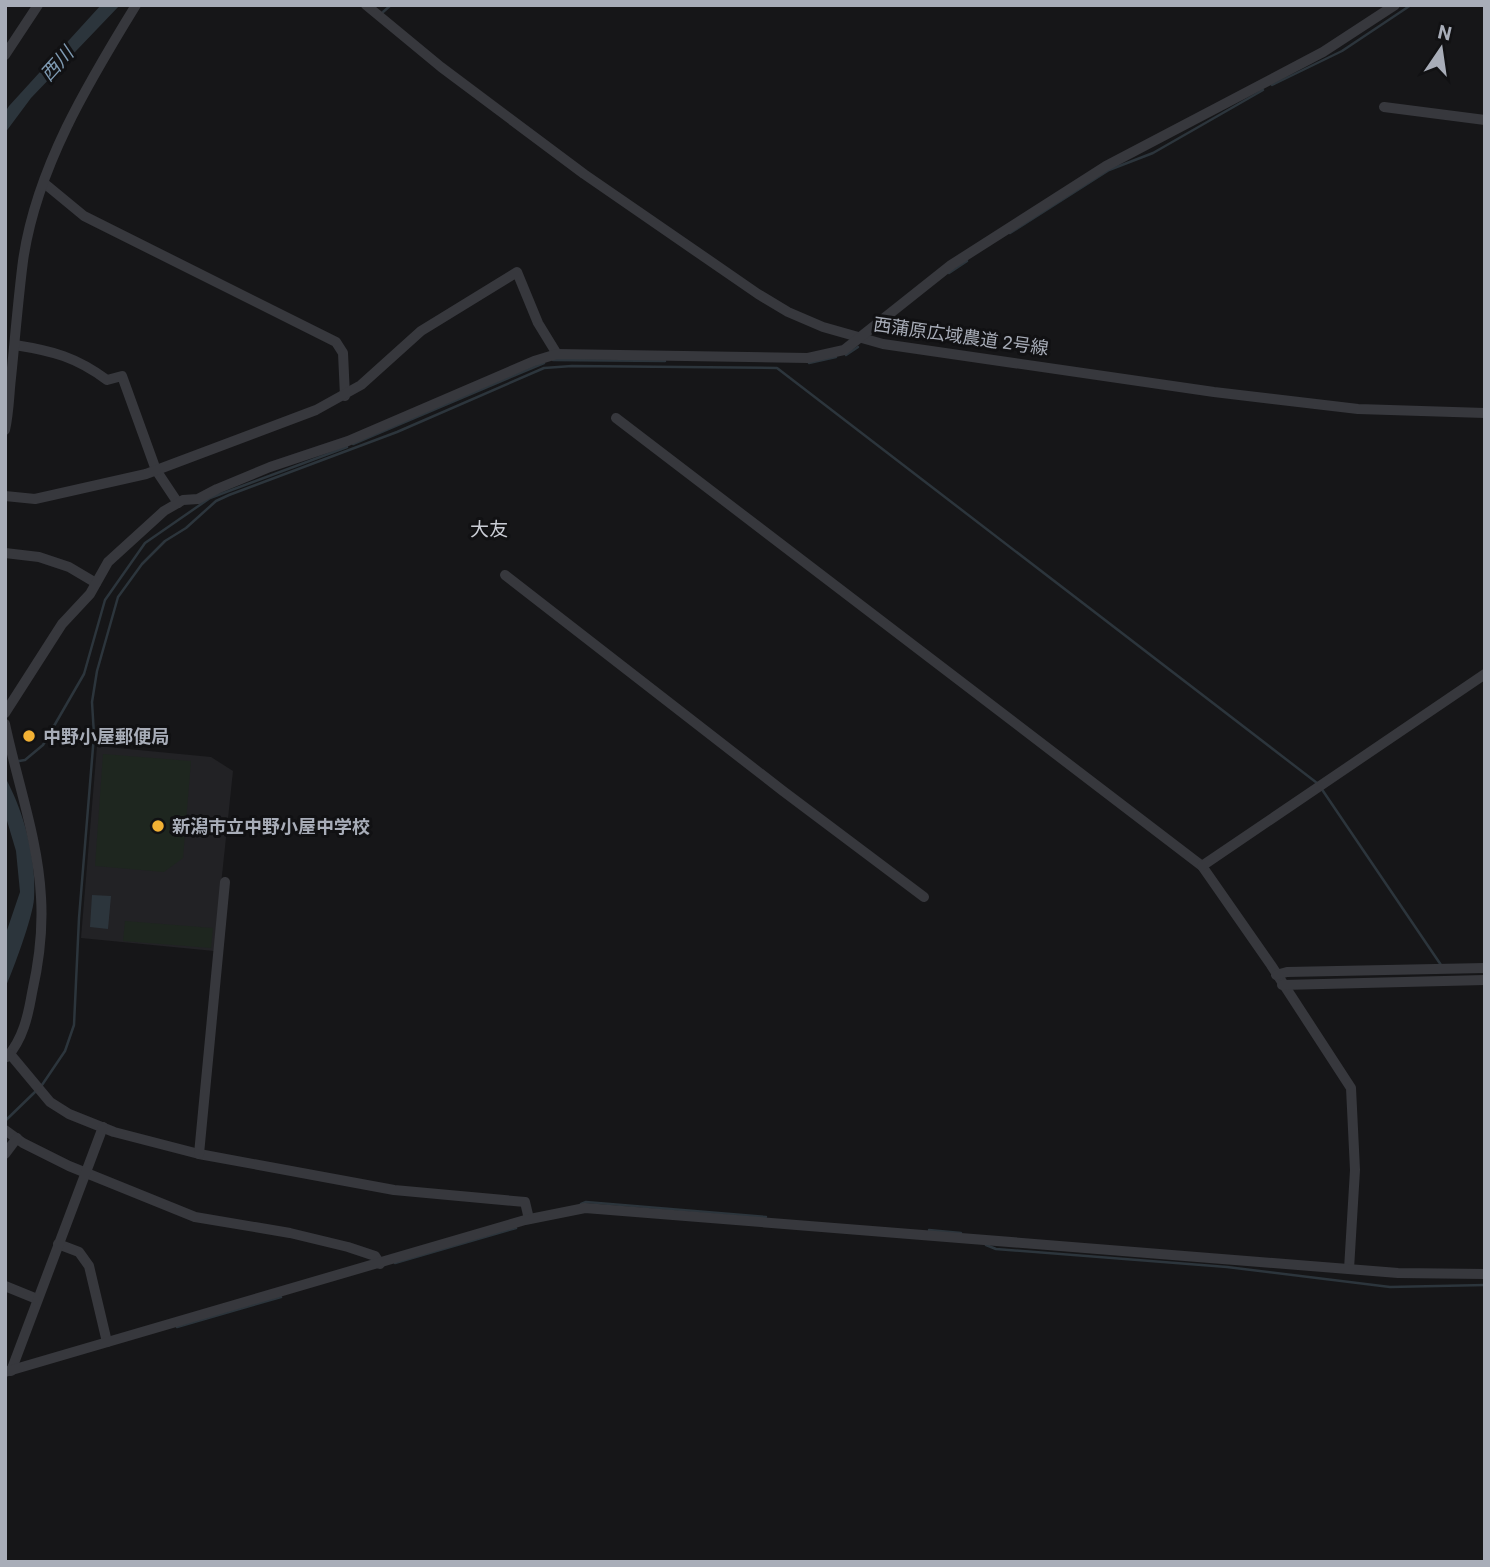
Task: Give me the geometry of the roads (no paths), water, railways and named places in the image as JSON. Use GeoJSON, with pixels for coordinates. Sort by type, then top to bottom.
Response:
{"type":"FeatureCollection","features":[{"type":"Feature","properties":{"kind":"street"},"geometry":{"type":"LineString","coordinates":[[5,55],[38,5]]}},
{"type":"Feature","properties":{"kind":"street"},"geometry":{"type":"LineString","coordinates":[[5,430],[24,259],[44,183],[57,148],[78,106],[136,5]]}},
{"type":"Feature","properties":{"kind":"street","name":"西蒲原広域農道 2号線"},"geometry":{"type":"LineString","coordinates":[[366,5],[441,67],[584,174],[758,294],[788,312],[859,338],[883,344],[1266,398],[1358,409],[1485,413]]}},
{"type":"Feature","properties":{"kind":"street"},"geometry":{"type":"LineString","coordinates":[[5,713],[62,624],[90,594],[108,562],[164,511],[183,500],[198,499],[270,467],[348,442],[534,360],[557,354],[808,358],[844,350],[951,265],[1095,173],[1323,52],[1395,5]]}},
{"type":"Feature","properties":{"kind":"street"},"geometry":{"type":"LineString","coordinates":[[1384,107],[1485,120]]}},
{"type":"Feature","properties":{"kind":"street"},"geometry":{"type":"LineString","coordinates":[[44,183],[83,216],[336,342],[343,353],[345,396]]}},
{"type":"Feature","properties":{"kind":"street"},"geometry":{"type":"LineString","coordinates":[[5,496],[35,499],[156,470],[316,410],[361,385],[421,331],[517,272],[538,323],[557,354]]}},
{"type":"Feature","properties":{"kind":"street"},"geometry":{"type":"LineString","coordinates":[[15,345],[54,351],[85,363],[107,380],[122,376],[156,470],[178,503]]}},
{"type":"Feature","properties":{"kind":"street"},"geometry":{"type":"LineString","coordinates":[[616,418],[1202,866],[1351,1088],[1355,1170],[1349,1269]]}},
{"type":"Feature","properties":{"kind":"street"},"geometry":{"type":"LineString","coordinates":[[5,553],[39,557],[68,567],[96,583]]}},
{"type":"Feature","properties":{"kind":"street"},"geometry":{"type":"LineString","coordinates":[[505,575],[772,783],[924,897]]}},
{"type":"Feature","properties":{"kind":"street"},"geometry":{"type":"LineString","coordinates":[[1202,866],[1485,674]]}},
{"type":"Feature","properties":{"kind":"street"},"geometry":{"type":"LineString","coordinates":[[5,724],[32,836],[41,898],[40,936],[26,1023],[8,1056],[50,1102],[69,1114],[114,1132],[199,1154],[394,1190],[524,1202],[529,1219]]}},
{"type":"Feature","properties":{"kind":"street"},"geometry":{"type":"LineString","coordinates":[[199,1154],[225,882]]}},
{"type":"Feature","properties":{"kind":"street"},"geometry":{"type":"LineString","coordinates":[[1279,980],[1287,972],[1485,968]]}},
{"type":"Feature","properties":{"kind":"street"},"geometry":{"type":"LineString","coordinates":[[1279,980],[1485,980]]}},
{"type":"Feature","properties":{"kind":"street"},"geometry":{"type":"LineString","coordinates":[[8,1371],[103,1127]]}},
{"type":"Feature","properties":{"kind":"street"},"geometry":{"type":"LineString","coordinates":[[5,1130],[85,1173],[195,1217],[290,1233],[348,1247],[375,1256],[380,1264]]}},
{"type":"Feature","properties":{"kind":"street"},"geometry":{"type":"LineString","coordinates":[[5,1154],[17,1138]]}},
{"type":"Feature","properties":{"kind":"street"},"geometry":{"type":"LineString","coordinates":[[8,1371],[529,1219],[585,1208],[1398,1273],[1485,1275]]}},
{"type":"Feature","properties":{"kind":"street"},"geometry":{"type":"LineString","coordinates":[[58,1244],[79,1252],[89,1266],[107,1342]]}},
{"type":"Feature","properties":{"kind":"street"},"geometry":{"type":"LineString","coordinates":[[5,1286],[37,1299]]}},
{"type":"Feature","properties":{"kind":"water","name":"西川"},"geometry":{"type":"Polygon","coordinates":[[[101,5],[120,5],[31,98],[5,133],[5,112],[9,106],[101,5]]]}},
{"type":"Feature","properties":{"kind":"water"},"geometry":{"type":"Polygon","coordinates":[[[5,777],[28,836],[34,899],[5,988],[5,936],[20,892],[16,851],[5,814],[5,777]]]}},
{"type":"Feature","properties":{"kind":"water"},"geometry":{"type":"Polygon","coordinates":[[[92,895],[111,896],[108,929],[90,927],[92,895]]]}},
{"type":"Feature","properties":{"kind":"waterway"},"geometry":{"type":"LineString","coordinates":[[383,12],[391,5]]}},
{"type":"Feature","properties":{"kind":"waterway"},"geometry":{"type":"LineString","coordinates":[[1272,85],[1342,51],[1411,5]]}},
{"type":"Feature","properties":{"kind":"waterway"},"geometry":{"type":"LineString","coordinates":[[1010,233],[1109,170],[1153,153],[1263,90]]}},
{"type":"Feature","properties":{"kind":"waterway"},"geometry":{"type":"LineString","coordinates":[[949,273],[967,261]]}},
{"type":"Feature","properties":{"kind":"waterway"},"geometry":{"type":"LineString","coordinates":[[846,355],[858,347]]}},
{"type":"Feature","properties":{"kind":"waterway"},"geometry":{"type":"LineString","coordinates":[[809,363],[836,357]]}},
{"type":"Feature","properties":{"kind":"waterway"},"geometry":{"type":"LineString","coordinates":[[553,360],[665,361]]}},
{"type":"Feature","properties":{"kind":"waterway"},"geometry":{"type":"LineString","coordinates":[[353,444],[544,363]]}},
{"type":"Feature","properties":{"kind":"waterway"},"geometry":{"type":"LineString","coordinates":[[42,1085],[65,1051],[74,1025],[79,918],[94,735],[92,702],[97,671],[118,597],[142,564],[165,541],[186,528],[216,501],[397,432],[544,368],[777,368],[1317,783]]}},
{"type":"Feature","properties":{"kind":"waterway"},"geometry":{"type":"LineString","coordinates":[[19,761],[25,760],[43,745],[84,674],[105,600],[145,543],[210,498],[347,447]]}},
{"type":"Feature","properties":{"kind":"waterway"},"geometry":{"type":"LineString","coordinates":[[1321,788],[1441,965]]}},
{"type":"Feature","properties":{"kind":"waterway"},"geometry":{"type":"LineString","coordinates":[[5,1121],[37,1090]]}},
{"type":"Feature","properties":{"kind":"waterway"},"geometry":{"type":"LineString","coordinates":[[581,1204],[586,1202],[766,1217]]}},
{"type":"Feature","properties":{"kind":"waterway"},"geometry":{"type":"LineString","coordinates":[[395,1263],[516,1228]]}},
{"type":"Feature","properties":{"kind":"waterway"},"geometry":{"type":"LineString","coordinates":[[929,1230],[961,1233]]}},
{"type":"Feature","properties":{"kind":"waterway"},"geometry":{"type":"LineString","coordinates":[[986,1245],[996,1249],[1227,1267],[1390,1287],[1485,1285]]}},
{"type":"Feature","properties":{"kind":"waterway"},"geometry":{"type":"LineString","coordinates":[[177,1327],[281,1297]]}},
{"type":"Feature","properties":{"kind":"place","name":"中野小屋郵便局"},"geometry":{"type":"Point","coordinates":[29,736]}},
{"type":"Feature","properties":{"kind":"place","name":"新潟市立中野小屋中学校"},"geometry":{"type":"Point","coordinates":[158,826]}},
{"type":"Feature","properties":{"kind":"district","name":"大友"},"geometry":{"type":"Point","coordinates":[489,529]}}]}
